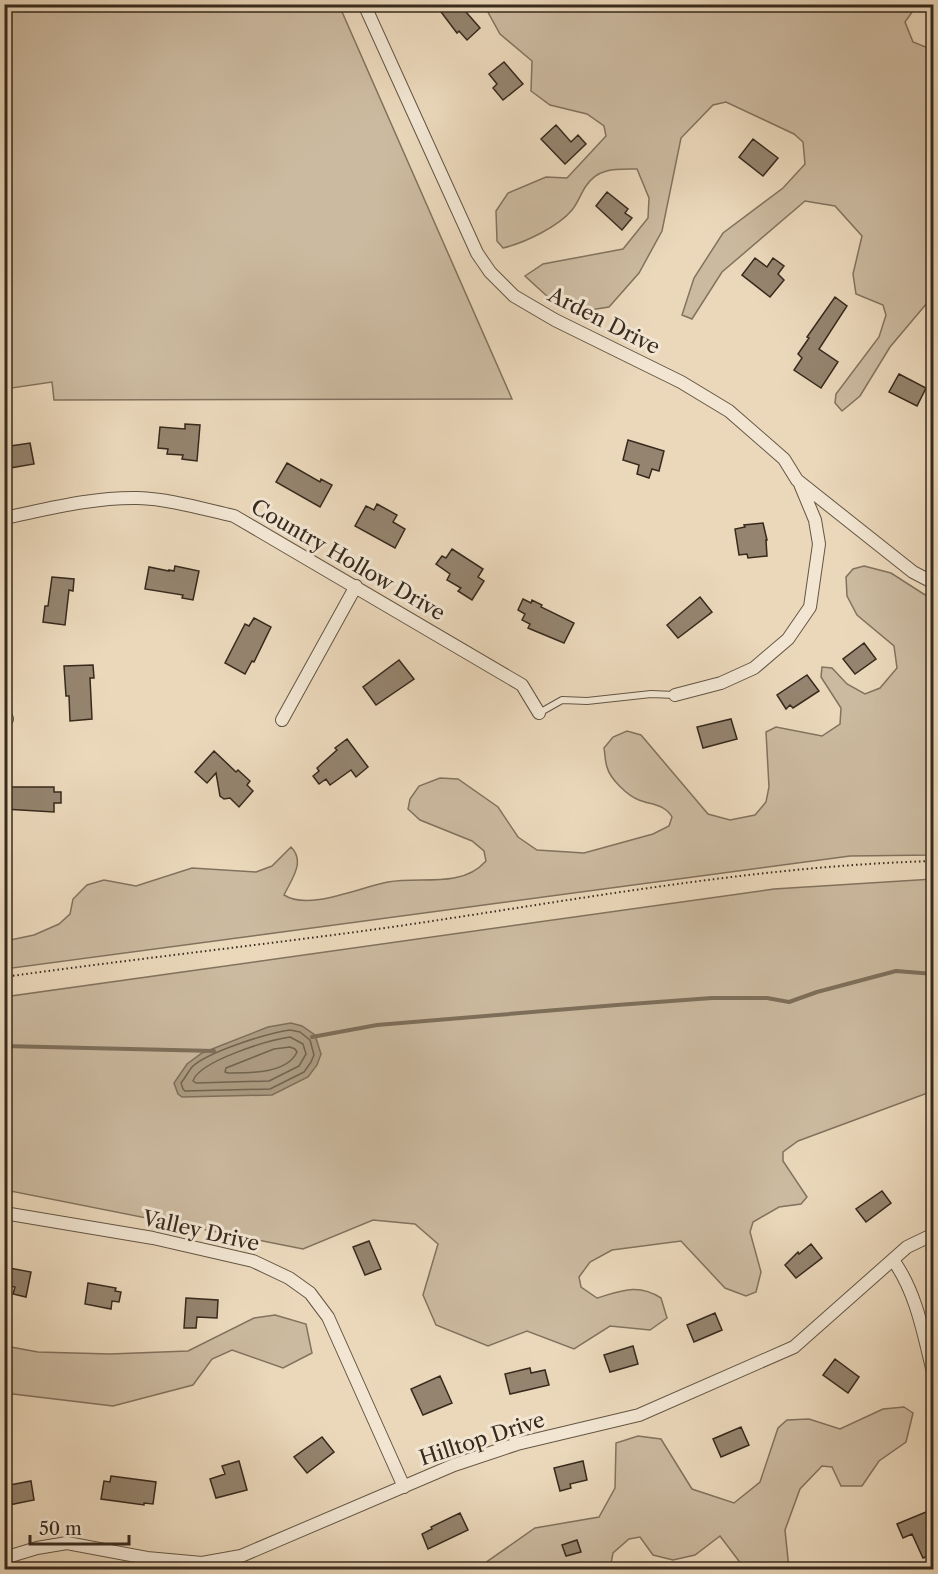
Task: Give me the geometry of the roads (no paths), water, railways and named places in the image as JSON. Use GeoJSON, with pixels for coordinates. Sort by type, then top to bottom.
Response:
{"type":"FeatureCollection","features":[{"type":"Feature","properties":{"kind":"street","name":"Arden Drive"},"geometry":{"type":"LineString","coordinates":[[364,4],[477,253],[490,272],[514,296],[555,320],[681,382],[729,411],[784,459],[797,480],[913,572],[933,583]]}},
{"type":"Feature","properties":{"kind":"street"},"geometry":{"type":"LineString","coordinates":[[675,695],[722,683],[754,668],[788,639],[810,607],[819,544],[814,520],[797,480]]}},
{"type":"Feature","properties":{"kind":"street","name":"Country Hollow Drive"},"geometry":{"type":"LineString","coordinates":[[4,518],[78,503],[138,498],[234,516],[522,685],[539,713]]}},
{"type":"Feature","properties":{"kind":"street"},"geometry":{"type":"LineString","coordinates":[[282,720],[356,586]]}},
{"type":"Feature","properties":{"kind":"street","name":"Valley Drive"},"geometry":{"type":"LineString","coordinates":[[4,1213],[153,1238],[253,1261],[289,1278],[310,1293],[328,1317],[404,1487]]}},
{"type":"Feature","properties":{"kind":"street","name":"Hilltop Drive"},"geometry":{"type":"LineString","coordinates":[[4,1558],[37,1548],[67,1543],[159,1559],[202,1563],[242,1556],[454,1465],[518,1444],[639,1415],[794,1347],[907,1247],[933,1234]]}},
{"type":"Feature","properties":{"kind":"street"},"geometry":{"type":"LineString","coordinates":[[893,1260],[905,1277],[924,1334],[933,1376]]}},
{"type":"Feature","properties":{"kind":"lane"},"geometry":{"type":"LineString","coordinates":[[539,713],[562,700],[587,701],[651,694],[675,695]]}},
{"type":"Feature","properties":{"kind":"water"},"geometry":{"type":"Polygon","coordinates":[[[291,1023],[302,1026],[315,1035],[321,1054],[317,1065],[308,1077],[272,1095],[182,1097],[178,1094],[174,1083],[187,1064],[202,1053],[268,1027],[291,1023]]]}},
{"type":"Feature","properties":{"kind":"waterway"},"geometry":{"type":"LineString","coordinates":[[312,1037],[377,1025],[712,998],[767,998],[789,1002],[817,992],[896,971],[934,974]]}},
{"type":"Feature","properties":{"kind":"waterway"},"geometry":{"type":"LineString","coordinates":[[4,1046],[214,1051]]}}]}
